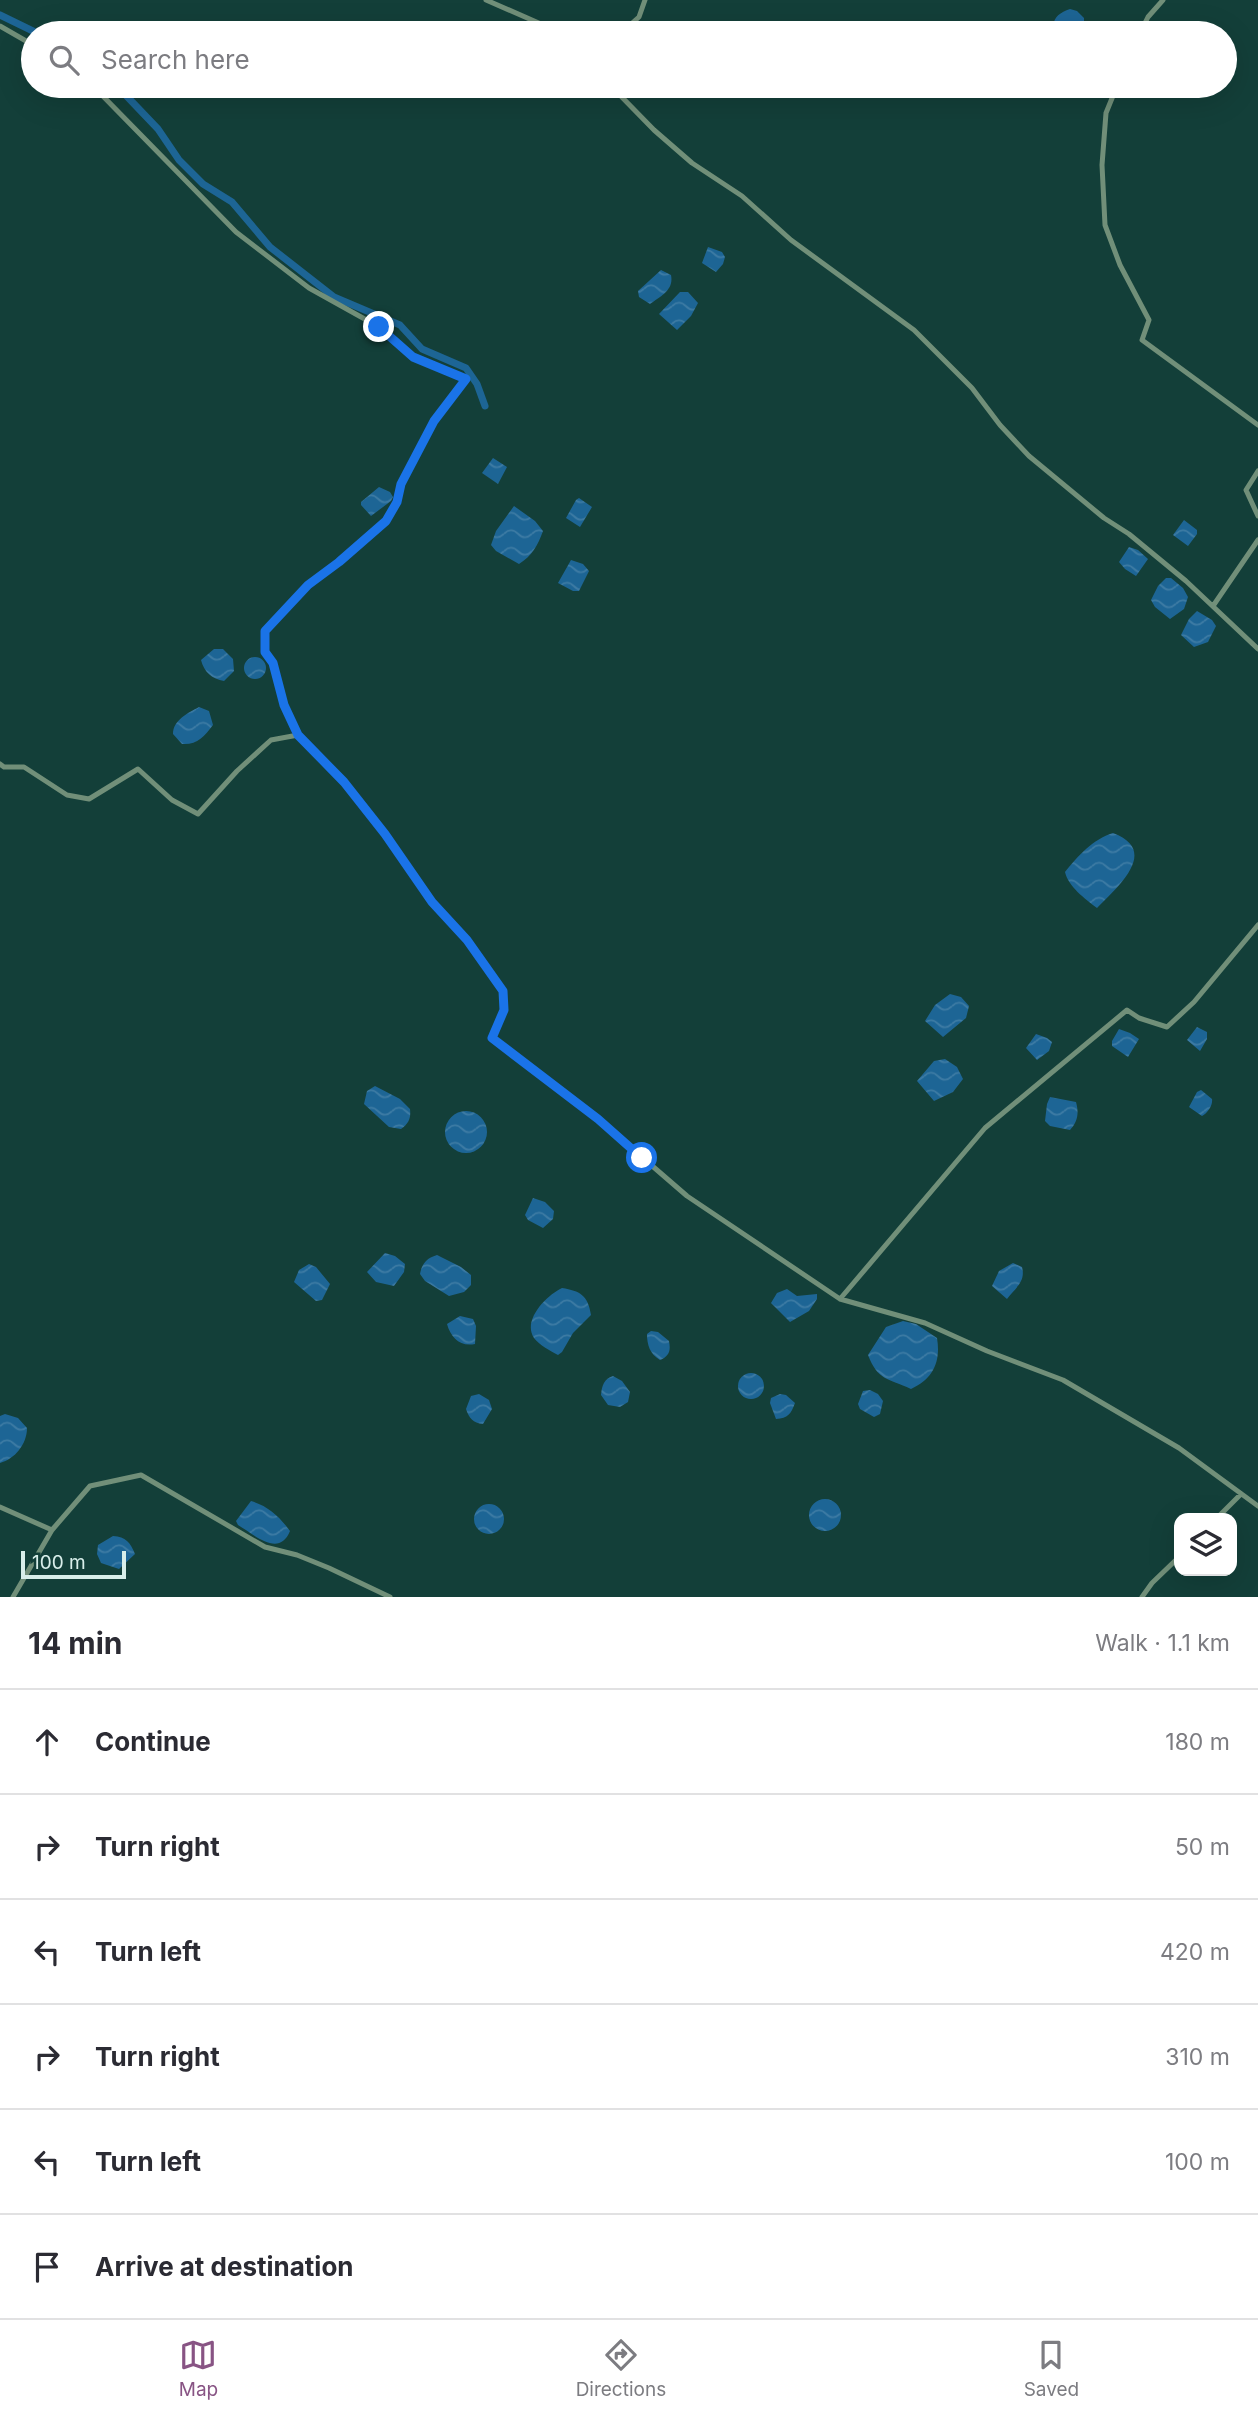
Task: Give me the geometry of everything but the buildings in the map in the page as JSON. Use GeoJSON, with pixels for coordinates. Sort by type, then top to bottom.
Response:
{"type":"FeatureCollection","features":[{"type":"Feature","properties":{"kind":"street"},"geometry":{"type":"LineString","coordinates":[[486,0],[534,21]]}},
{"type":"Feature","properties":{"kind":"street"},"geometry":{"type":"LineString","coordinates":[[634,21],[639,17],[645,0]]}},
{"type":"Feature","properties":{"kind":"street"},"geometry":{"type":"LineString","coordinates":[[1146,21],[1163,0]]}},
{"type":"Feature","properties":{"kind":"street"},"geometry":{"type":"LineString","coordinates":[[0,26],[21,38]]}},
{"type":"Feature","properties":{"kind":"street"},"geometry":{"type":"LineString","coordinates":[[105,98],[236,232],[309,288],[379,327],[413,357],[466,379],[444,405],[428,431],[386,521],[308,585],[265,631],[265,652],[273,663],[284,705],[298,735],[344,782],[385,834],[432,902],[467,940],[503,991],[504,1010],[492,1038],[598,1119],[687,1196],[840,1298],[925,1323],[987,1352],[1063,1380],[1179,1448],[1258,1506]]}},
{"type":"Feature","properties":{"kind":"street"},"geometry":{"type":"LineString","coordinates":[[623,98],[692,163],[742,195],[791,240],[914,330],[972,388],[1000,425],[1029,456],[1104,518],[1129,534],[1213,606],[1258,649]]}},
{"type":"Feature","properties":{"kind":"street"},"geometry":{"type":"LineString","coordinates":[[1112,98],[1106,113],[1102,165],[1105,225],[1120,265],[1149,320],[1142,340],[1258,425]]}},
{"type":"Feature","properties":{"kind":"street"},"geometry":{"type":"LineString","coordinates":[[1258,471],[1246,490],[1258,516]]}},
{"type":"Feature","properties":{"kind":"street"},"geometry":{"type":"LineString","coordinates":[[1213,606],[1258,540]]}},
{"type":"Feature","properties":{"kind":"street"},"geometry":{"type":"LineString","coordinates":[[0,764],[4,767],[24,767],[67,795],[89,799],[138,769],[172,800],[198,814],[237,771],[271,740],[298,735]]}},
{"type":"Feature","properties":{"kind":"street"},"geometry":{"type":"LineString","coordinates":[[840,1298],[985,1128],[1127,1010],[1139,1018],[1167,1027],[1194,1002],[1258,925]]}},
{"type":"Feature","properties":{"kind":"street"},"geometry":{"type":"LineString","coordinates":[[13,1597],[52,1530],[90,1486],[141,1475],[265,1547],[297,1555],[330,1568],[390,1597]]}},
{"type":"Feature","properties":{"kind":"street"},"geometry":{"type":"LineString","coordinates":[[1222,1513],[1241,1494]]}},
{"type":"Feature","properties":{"kind":"street"},"geometry":{"type":"LineString","coordinates":[[0,1507],[52,1530]]}},
{"type":"Feature","properties":{"kind":"street"},"geometry":{"type":"LineString","coordinates":[[1142,1597],[1174,1562]]}},
{"type":"Feature","properties":{"kind":"water"},"geometry":{"type":"Polygon","coordinates":[[[1070,9],[1077,11],[1084,21],[1055,21],[1070,9]]]}},
{"type":"Feature","properties":{"kind":"water"},"geometry":{"type":"Polygon","coordinates":[[[708,247],[722,252],[725,257],[716,272],[702,263],[708,247]]]}},
{"type":"Feature","properties":{"kind":"water"},"geometry":{"type":"Polygon","coordinates":[[[661,270],[671,275],[671,285],[650,304],[639,297],[638,291],[661,270]]]}},
{"type":"Feature","properties":{"kind":"water"},"geometry":{"type":"Polygon","coordinates":[[[680,292],[688,292],[698,303],[691,316],[677,330],[659,314],[680,292]]]}},
{"type":"Feature","properties":{"kind":"water"},"geometry":{"type":"Polygon","coordinates":[[[493,458],[507,467],[498,484],[482,473],[493,458]]]}},
{"type":"Feature","properties":{"kind":"water"},"geometry":{"type":"Polygon","coordinates":[[[379,487],[390,492],[393,497],[371,516],[361,502],[379,487]]]}},
{"type":"Feature","properties":{"kind":"water"},"geometry":{"type":"Polygon","coordinates":[[[579,498],[592,507],[580,527],[566,518],[579,498]]]}},
{"type":"Feature","properties":{"kind":"water"},"geometry":{"type":"Polygon","coordinates":[[[514,506],[535,521],[543,531],[534,550],[519,564],[496,551],[491,545],[496,531],[514,506]]]}},
{"type":"Feature","properties":{"kind":"water"},"geometry":{"type":"Polygon","coordinates":[[[1184,520],[1197,530],[1188,546],[1173,535],[1184,520]]]}},
{"type":"Feature","properties":{"kind":"water"},"geometry":{"type":"Polygon","coordinates":[[[1129,547],[1138,550],[1148,559],[1136,576],[1119,562],[1129,547]]]}},
{"type":"Feature","properties":{"kind":"water"},"geometry":{"type":"Polygon","coordinates":[[[571,560],[583,564],[589,571],[579,591],[573,591],[558,583],[571,560]]]}},
{"type":"Feature","properties":{"kind":"water"},"geometry":{"type":"Polygon","coordinates":[[[1166,578],[1171,578],[1183,588],[1188,597],[1184,609],[1170,619],[1155,607],[1151,600],[1158,586],[1166,578]]]}},
{"type":"Feature","properties":{"kind":"water"},"geometry":{"type":"Polygon","coordinates":[[[1197,611],[1212,620],[1216,626],[1208,642],[1194,647],[1181,635],[1189,619],[1197,611]]]}},
{"type":"Feature","properties":{"kind":"water"},"geometry":{"type":"Polygon","coordinates":[[[214,649],[223,649],[233,659],[234,671],[224,681],[209,674],[201,660],[214,649]]]}},
{"type":"Feature","properties":{"kind":"water"},"geometry":{"type":"Polygon","coordinates":[[[255,657],[263,660],[266,668],[263,676],[255,679],[247,676],[244,668],[247,660],[255,657]]]}},
{"type":"Feature","properties":{"kind":"water"},"geometry":{"type":"Polygon","coordinates":[[[199,707],[209,711],[213,725],[200,739],[182,744],[173,734],[174,729],[182,718],[199,707]]]}},
{"type":"Feature","properties":{"kind":"water"},"geometry":{"type":"Polygon","coordinates":[[[1113,833],[1127,841],[1133,849],[1134,859],[1123,880],[1097,908],[1073,887],[1065,872],[1092,844],[1113,833]]]}},
{"type":"Feature","properties":{"kind":"water"},"geometry":{"type":"Polygon","coordinates":[[[950,994],[961,997],[969,1006],[966,1018],[943,1037],[925,1021],[935,1005],[950,994]]]}},
{"type":"Feature","properties":{"kind":"water"},"geometry":{"type":"Polygon","coordinates":[[[1197,1027],[1207,1032],[1207,1039],[1200,1051],[1187,1040],[1197,1027]]]}},
{"type":"Feature","properties":{"kind":"water"},"geometry":{"type":"Polygon","coordinates":[[[1119,1029],[1139,1039],[1128,1057],[1112,1046],[1119,1029]]]}},
{"type":"Feature","properties":{"kind":"water"},"geometry":{"type":"Polygon","coordinates":[[[1036,1034],[1052,1042],[1049,1051],[1037,1060],[1026,1048],[1036,1034]]]}},
{"type":"Feature","properties":{"kind":"water"},"geometry":{"type":"Polygon","coordinates":[[[945,1059],[957,1067],[963,1079],[953,1092],[934,1101],[917,1081],[934,1061],[945,1059]]]}},
{"type":"Feature","properties":{"kind":"water"},"geometry":{"type":"Polygon","coordinates":[[[375,1086],[400,1099],[410,1109],[409,1120],[401,1129],[389,1127],[364,1104],[367,1091],[375,1086]]]}},
{"type":"Feature","properties":{"kind":"water"},"geometry":{"type":"Polygon","coordinates":[[[1201,1090],[1212,1099],[1210,1109],[1202,1116],[1189,1107],[1197,1092],[1201,1090]]]}},
{"type":"Feature","properties":{"kind":"water"},"geometry":{"type":"Polygon","coordinates":[[[1050,1097],[1076,1102],[1077,1117],[1070,1130],[1050,1126],[1045,1121],[1050,1097]]]}},
{"type":"Feature","properties":{"kind":"water"},"geometry":{"type":"Polygon","coordinates":[[[466,1111],[481,1117],[487,1132],[481,1147],[466,1153],[451,1147],[445,1132],[451,1117],[466,1111]]]}},
{"type":"Feature","properties":{"kind":"water"},"geometry":{"type":"Polygon","coordinates":[[[533,1198],[545,1202],[554,1211],[553,1219],[543,1228],[528,1220],[525,1215],[533,1198]]]}},
{"type":"Feature","properties":{"kind":"water"},"geometry":{"type":"Polygon","coordinates":[[[385,1253],[395,1256],[405,1264],[404,1272],[394,1286],[376,1282],[367,1272],[385,1253]]]}},
{"type":"Feature","properties":{"kind":"water"},"geometry":{"type":"Polygon","coordinates":[[[437,1255],[471,1275],[471,1285],[464,1292],[449,1296],[425,1281],[420,1274],[422,1267],[428,1259],[437,1255]]]}},
{"type":"Feature","properties":{"kind":"water"},"geometry":{"type":"Polygon","coordinates":[[[1013,1263],[1022,1267],[1023,1272],[1019,1285],[1007,1299],[992,1286],[999,1271],[1013,1263]]]}},
{"type":"Feature","properties":{"kind":"water"},"geometry":{"type":"Polygon","coordinates":[[[309,1264],[316,1267],[330,1284],[322,1300],[316,1301],[294,1282],[299,1270],[309,1264]]]}},
{"type":"Feature","properties":{"kind":"water"},"geometry":{"type":"Polygon","coordinates":[[[562,1288],[582,1295],[588,1303],[591,1315],[573,1333],[558,1355],[536,1341],[531,1324],[543,1302],[562,1288]]]}},
{"type":"Feature","properties":{"kind":"water"},"geometry":{"type":"Polygon","coordinates":[[[787,1289],[797,1296],[817,1294],[817,1299],[809,1311],[790,1322],[771,1303],[777,1293],[787,1289]]]}},
{"type":"Feature","properties":{"kind":"water"},"geometry":{"type":"Polygon","coordinates":[[[460,1316],[473,1319],[476,1326],[475,1344],[461,1343],[451,1333],[447,1324],[460,1316]]]}},
{"type":"Feature","properties":{"kind":"water"},"geometry":{"type":"Polygon","coordinates":[[[903,1321],[916,1324],[937,1338],[938,1355],[934,1369],[925,1380],[911,1389],[880,1374],[868,1355],[886,1327],[903,1321]]]}},
{"type":"Feature","properties":{"kind":"water"},"geometry":{"type":"Polygon","coordinates":[[[651,1331],[658,1332],[669,1341],[669,1353],[660,1360],[648,1345],[647,1334],[651,1331]]]}},
{"type":"Feature","properties":{"kind":"water"},"geometry":{"type":"Polygon","coordinates":[[[751,1373],[760,1377],[764,1386],[760,1395],[751,1399],[742,1395],[738,1386],[742,1377],[751,1373]]]}},
{"type":"Feature","properties":{"kind":"water"},"geometry":{"type":"Polygon","coordinates":[[[613,1376],[622,1381],[630,1392],[628,1402],[620,1407],[608,1405],[601,1395],[604,1383],[613,1376]]]}},
{"type":"Feature","properties":{"kind":"water"},"geometry":{"type":"Polygon","coordinates":[[[870,1390],[878,1394],[883,1401],[880,1414],[874,1417],[860,1409],[858,1404],[863,1391],[870,1390]]]}},
{"type":"Feature","properties":{"kind":"water"},"geometry":{"type":"Polygon","coordinates":[[[479,1394],[489,1400],[492,1409],[483,1424],[472,1420],[466,1409],[471,1396],[479,1394]]]}},
{"type":"Feature","properties":{"kind":"water"},"geometry":{"type":"Polygon","coordinates":[[[780,1394],[786,1395],[795,1403],[788,1415],[776,1419],[770,1403],[771,1398],[780,1394]]]}},
{"type":"Feature","properties":{"kind":"water"},"geometry":{"type":"Polygon","coordinates":[[[5,1414],[18,1418],[27,1428],[22,1445],[15,1454],[0,1463],[0,1416],[5,1414]]]}},
{"type":"Feature","properties":{"kind":"water"},"geometry":{"type":"Polygon","coordinates":[[[825,1499],[836,1504],[841,1515],[836,1526],[825,1531],[814,1526],[809,1515],[814,1504],[825,1499]]]}},
{"type":"Feature","properties":{"kind":"water"},"geometry":{"type":"Polygon","coordinates":[[[251,1501],[268,1509],[290,1531],[280,1543],[266,1542],[238,1525],[236,1521],[251,1501]]]}},
{"type":"Feature","properties":{"kind":"water"},"geometry":{"type":"Polygon","coordinates":[[[489,1504],[500,1508],[504,1519],[500,1530],[489,1534],[478,1530],[474,1519],[478,1508],[489,1504]]]}},
{"type":"Feature","properties":{"kind":"water"},"geometry":{"type":"Polygon","coordinates":[[[113,1536],[127,1541],[135,1554],[119,1569],[101,1563],[97,1554],[98,1545],[113,1536]]]}},
{"type":"Feature","properties":{"kind":"waterway"},"geometry":{"type":"LineString","coordinates":[[0,15],[21,25]]}},
{"type":"Feature","properties":{"kind":"waterway"},"geometry":{"type":"LineString","coordinates":[[128,98],[158,129],[179,160],[203,184],[232,202],[270,247],[334,297],[400,325],[422,349],[466,368],[477,384],[485,406]]}},
{"type":"Feature","properties":{"kind":"route"},"geometry":{"type":"LineString","coordinates":[[379,327],[413,357],[466,379],[434,421],[401,484],[397,502],[386,521],[308,585],[265,631],[265,652],[273,663],[284,705],[298,735],[344,782],[385,834],[432,902],[467,940],[503,991],[504,1010],[492,1038],[598,1119],[642,1158]]}}]}
